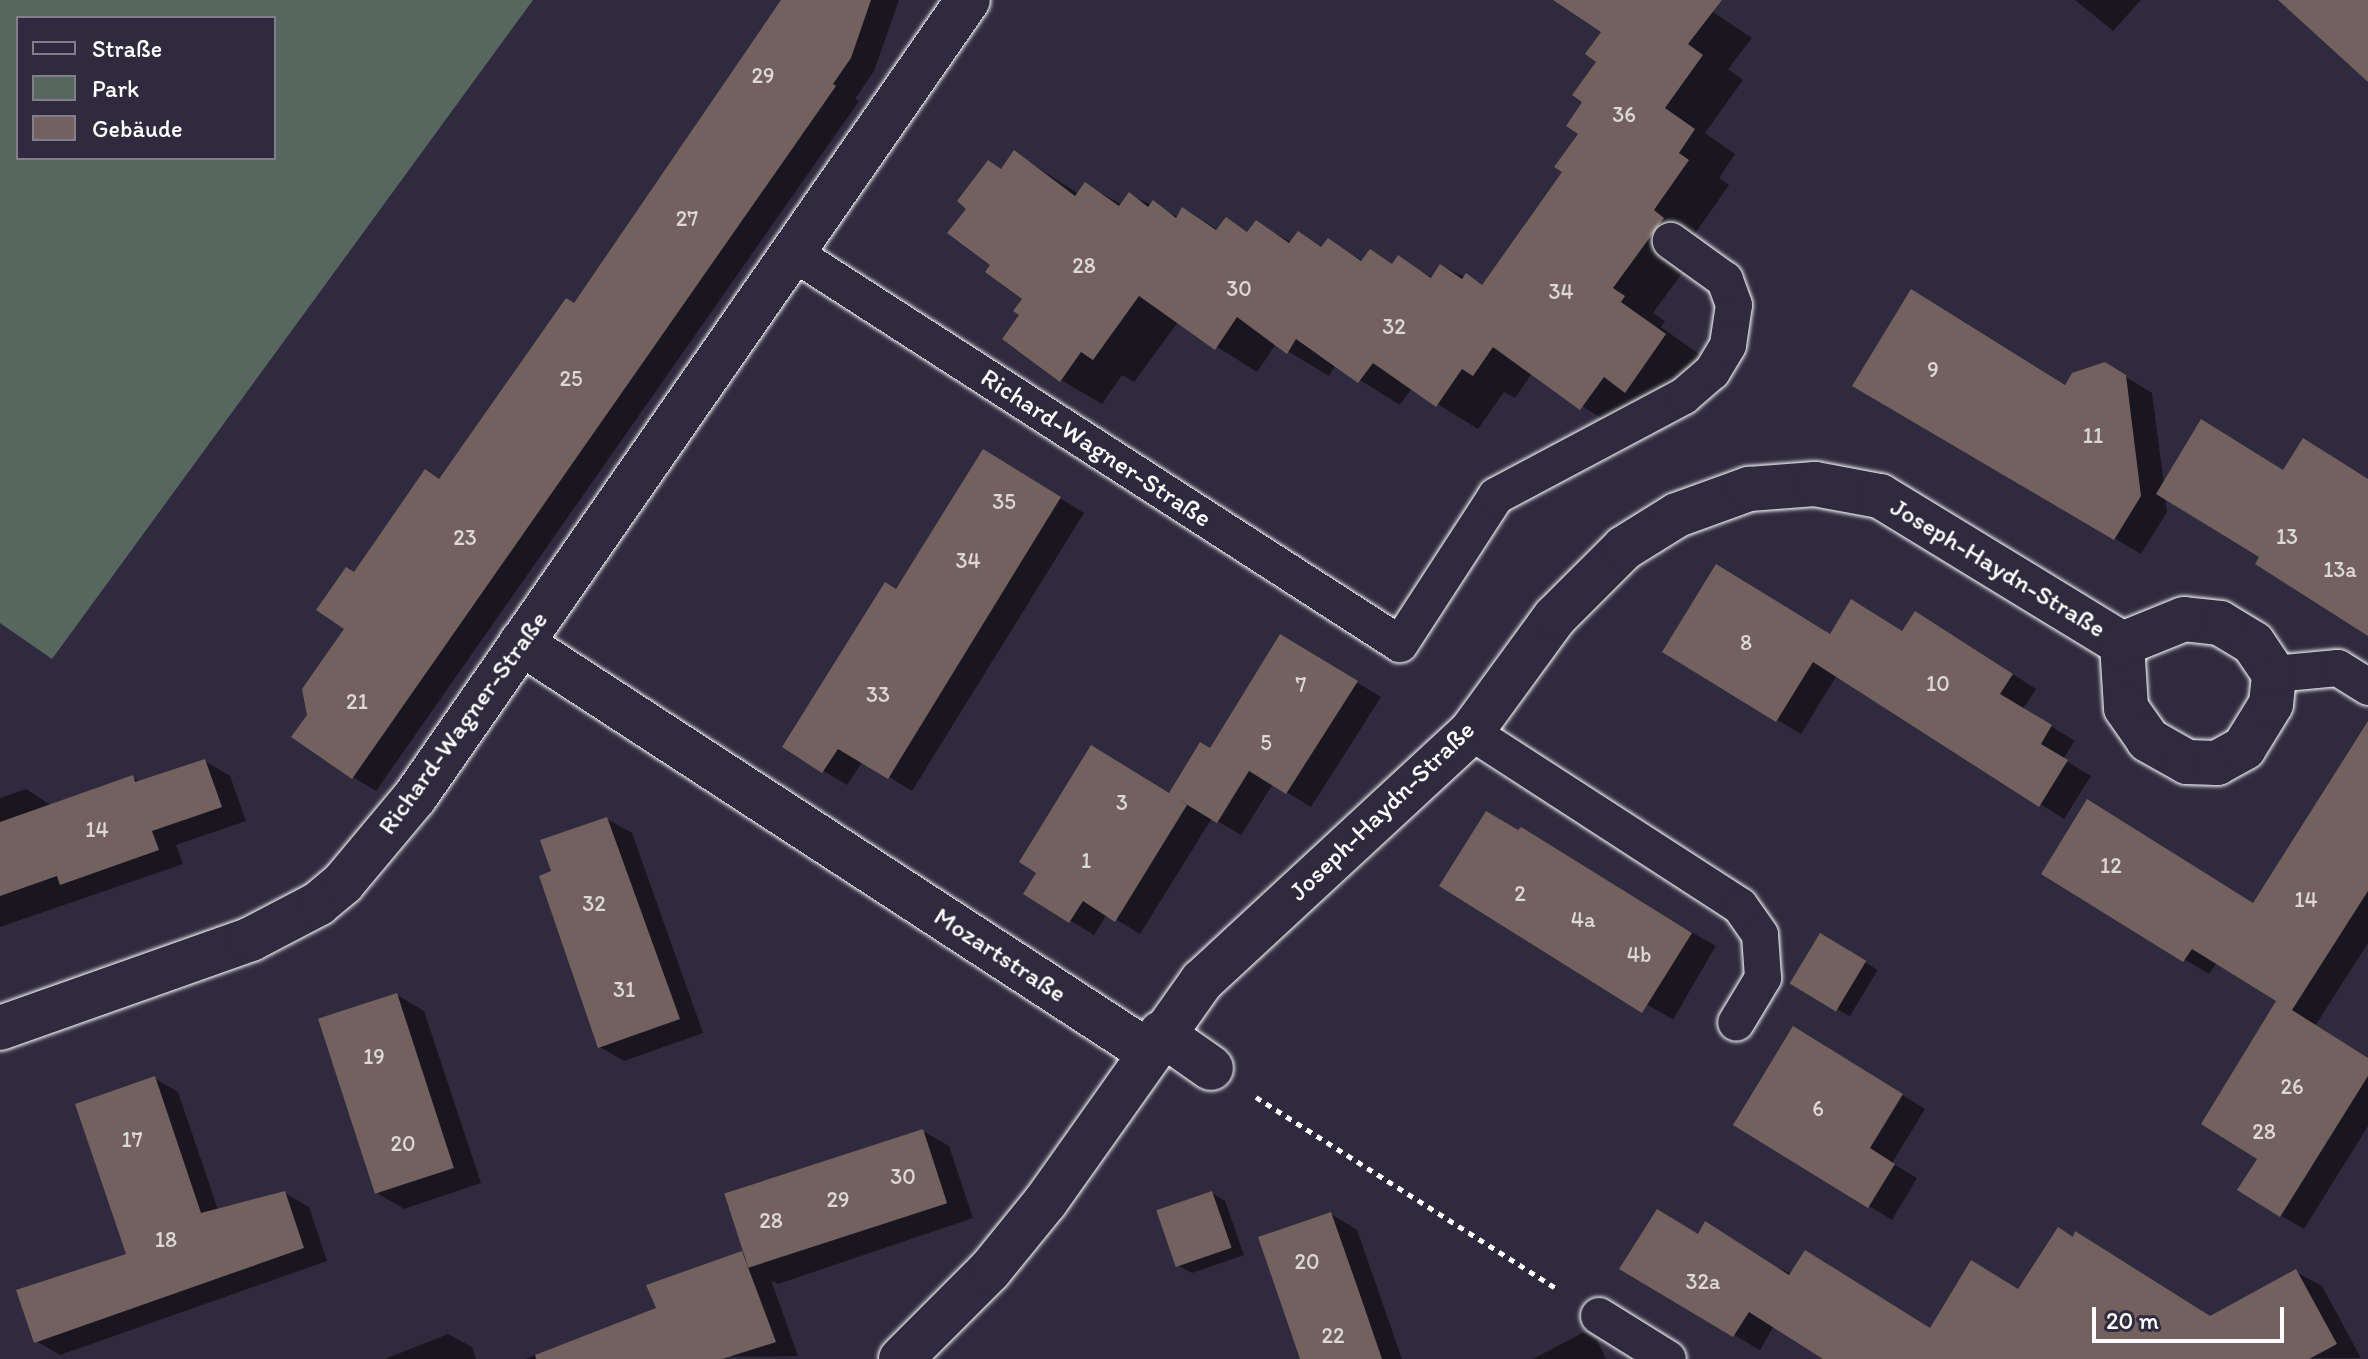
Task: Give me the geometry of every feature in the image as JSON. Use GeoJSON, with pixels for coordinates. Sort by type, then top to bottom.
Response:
{"type":"FeatureCollection","features":[{"type":"Feature","properties":{"kind":"street","name":"Richard-Wagner-Straße"},"geometry":{"type":"LineString","coordinates":[[0,1028],[215,953],[318,904],[343,883],[415,797],[968,0]]}},
{"type":"Feature","properties":{"kind":"street","name":"Joseph-Haydn-Straße"},"geometry":{"type":"LineString","coordinates":[[1154,1042],[1202,981],[1471,732],[1555,617],[1624,548],[1677,515],[1749,489],[1815,484],[1880,496],[2122,644]]}},
{"type":"Feature","properties":{"kind":"street","name":"Joseph-Haydn-Straße"},"geometry":{"type":"LineString","coordinates":[[2184,619],[2220,623],[2253,643],[2274,674],[2271,704],[2244,748],[2217,763],[2187,762],[2148,740],[2126,708],[2122,644],[2184,619]]}},
{"type":"Feature","properties":{"kind":"street","name":"Mozartstraße"},"geometry":{"type":"LineString","coordinates":[[521,643],[1154,1042],[1211,1068]]}},
{"type":"Feature","properties":{"kind":"street"},"geometry":{"type":"LineString","coordinates":[[901,1359],[990,1270],[1037,1213],[1154,1042]]}},
{"type":"Feature","properties":{"kind":"lane","name":"Richard-Wagner-Straße"},"geometry":{"type":"LineString","coordinates":[[792,252],[1400,644],[1496,496],[1684,396],[1712,372],[1728,345],[1734,305],[1725,280],[1671,241]]}},
{"type":"Feature","properties":{"kind":"lane"},"geometry":{"type":"LineString","coordinates":[[2274,674],[2338,668],[2368,687]]}},
{"type":"Feature","properties":{"kind":"lane"},"geometry":{"type":"LineString","coordinates":[[1471,732],[1740,906],[1760,935],[1763,978],[1736,1023]]}},
{"type":"Feature","properties":{"kind":"lane"},"geometry":{"type":"LineString","coordinates":[[1599,1316],[1668,1359]]}},
{"type":"Feature","properties":{"kind":"path"},"geometry":{"type":"LineString","coordinates":[[1211,1068],[1599,1316]]}},
{"type":"Feature","properties":{"kind":"green space"},"geometry":{"type":"Polygon","coordinates":[[[0,0],[533,0],[52,659],[0,623],[0,0]]]}},
{"type":"Feature","properties":{"kind":"building"},"geometry":{"type":"Polygon","coordinates":[[[781,0],[871,0],[851,58],[833,84],[836,86],[352,779],[291,737],[307,715],[302,689],[344,629],[316,610],[346,567],[354,572],[425,469],[439,479],[566,298],[574,303],[781,0]]]}},
{"type":"Feature","properties":{"kind":"building"},"geometry":{"type":"Polygon","coordinates":[[[1553,0],[1722,0],[1688,44],[1703,55],[1665,108],[1695,129],[1679,153],[1689,160],[1654,210],[1664,218],[1613,288],[1625,296],[1621,302],[1666,334],[1625,393],[1604,377],[1580,410],[1493,347],[1473,376],[1462,369],[1436,407],[1373,363],[1358,383],[1296,339],[1287,354],[1237,317],[1215,350],[1139,296],[1093,360],[1081,352],[1060,382],[1002,339],[1019,315],[1013,311],[1022,299],[985,272],[990,265],[947,233],[966,209],[957,201],[988,160],[1001,169],[1014,150],[1075,196],[1085,182],[1119,206],[1129,192],[1148,207],[1153,200],[1176,218],[1182,207],[1216,230],[1226,217],[1247,232],[1256,220],[1289,243],[1298,231],[1321,247],[1328,238],[1361,261],[1370,249],[1392,264],[1398,255],[1431,278],[1440,264],[1462,279],[1466,273],[1482,285],[1562,172],[1554,167],[1578,134],[1566,126],[1582,102],[1572,95],[1596,62],[1585,54],[1601,32],[1553,0]]]}},
{"type":"Feature","properties":{"kind":"building"},"geometry":{"type":"Polygon","coordinates":[[[2278,0],[2368,0],[2368,82],[2278,0]]]}},
{"type":"Feature","properties":{"kind":"building"},"geometry":{"type":"Polygon","coordinates":[[[1911,289],[2065,385],[2072,373],[2105,362],[2126,375],[2141,496],[2114,540],[1852,386],[1911,289]]]}},
{"type":"Feature","properties":{"kind":"building"},"geometry":{"type":"Polygon","coordinates":[[[2201,419],[2283,470],[2303,438],[2368,479],[2368,636],[2255,564],[2259,557],[2156,494],[2201,419]]]}},
{"type":"Feature","properties":{"kind":"building"},"geometry":{"type":"Polygon","coordinates":[[[983,449],[1061,497],[888,779],[838,749],[822,773],[782,747],[885,582],[896,589],[983,449]]]}},
{"type":"Feature","properties":{"kind":"building"},"geometry":{"type":"Polygon","coordinates":[[[1716,564],[1830,634],[1851,599],[1902,631],[1915,611],[2013,674],[2000,694],[2052,725],[2041,744],[2068,760],[2039,807],[1813,662],[1776,722],[1662,652],[1716,564]]]}},
{"type":"Feature","properties":{"kind":"building"},"geometry":{"type":"Polygon","coordinates":[[[1280,634],[1358,681],[1286,794],[1249,771],[1217,823],[1176,798],[1187,805],[1115,922],[1083,901],[1069,923],[1023,894],[1036,873],[1019,862],[1091,745],[1169,793],[1200,742],[1210,748],[1280,634]]]}},
{"type":"Feature","properties":{"kind":"building"},"geometry":{"type":"Polygon","coordinates":[[[2368,721],[2368,891],[2292,1010],[2368,1058],[2368,1076],[2280,1217],[2237,1190],[2257,1159],[2201,1124],[2276,1001],[2192,949],[2183,962],[2041,874],[2087,799],[2253,903],[2368,721]]]}},
{"type":"Feature","properties":{"kind":"building"},"geometry":{"type":"Polygon","coordinates":[[[205,759],[222,807],[152,831],[159,850],[60,885],[57,876],[0,896],[0,822],[133,775],[135,782],[205,759]]]}},
{"type":"Feature","properties":{"kind":"building"},"geometry":{"type":"Polygon","coordinates":[[[1486,811],[1518,830],[1521,827],[1692,933],[1642,1013],[1439,886],[1486,811]]]}},
{"type":"Feature","properties":{"kind":"building"},"geometry":{"type":"Polygon","coordinates":[[[607,817],[680,1019],[598,1048],[539,876],[551,871],[540,840],[607,817]]]}},
{"type":"Feature","properties":{"kind":"building"},"geometry":{"type":"Polygon","coordinates":[[[1820,933],[1866,961],[1836,1011],[1790,984],[1820,933]]]}},
{"type":"Feature","properties":{"kind":"building"},"geometry":{"type":"Polygon","coordinates":[[[397,993],[454,1168],[375,1194],[318,1019],[397,993]]]}},
{"type":"Feature","properties":{"kind":"building"},"geometry":{"type":"Polygon","coordinates":[[[1793,1026],[1903,1094],[1870,1148],[1895,1164],[1868,1208],[1733,1125],[1793,1026]]]}},
{"type":"Feature","properties":{"kind":"building"},"geometry":{"type":"Polygon","coordinates":[[[155,1076],[201,1213],[285,1191],[304,1248],[34,1343],[16,1290],[126,1254],[75,1104],[155,1076]]]}},
{"type":"Feature","properties":{"kind":"building"},"geometry":{"type":"Polygon","coordinates":[[[923,1129],[947,1203],[748,1268],[724,1194],[923,1129]]]}},
{"type":"Feature","properties":{"kind":"building"},"geometry":{"type":"Polygon","coordinates":[[[1212,1191],[1232,1248],[1176,1267],[1156,1210],[1212,1191]]]}},
{"type":"Feature","properties":{"kind":"building"},"geometry":{"type":"Polygon","coordinates":[[[1657,1209],[1698,1234],[1705,1221],[1789,1275],[1805,1250],[1930,1328],[1971,1260],[2018,1289],[2058,1227],[2073,1237],[2075,1231],[2210,1316],[2296,1269],[2337,1344],[2309,1359],[1823,1359],[1749,1312],[1733,1337],[1619,1269],[1657,1209]]]}},
{"type":"Feature","properties":{"kind":"building"},"geometry":{"type":"Polygon","coordinates":[[[1331,1212],[1382,1359],[1300,1359],[1258,1237],[1331,1212]]]}},
{"type":"Feature","properties":{"kind":"building"},"geometry":{"type":"Polygon","coordinates":[[[742,1251],[776,1342],[722,1359],[536,1359],[535,1355],[656,1308],[646,1285],[742,1251]]]}}]}
